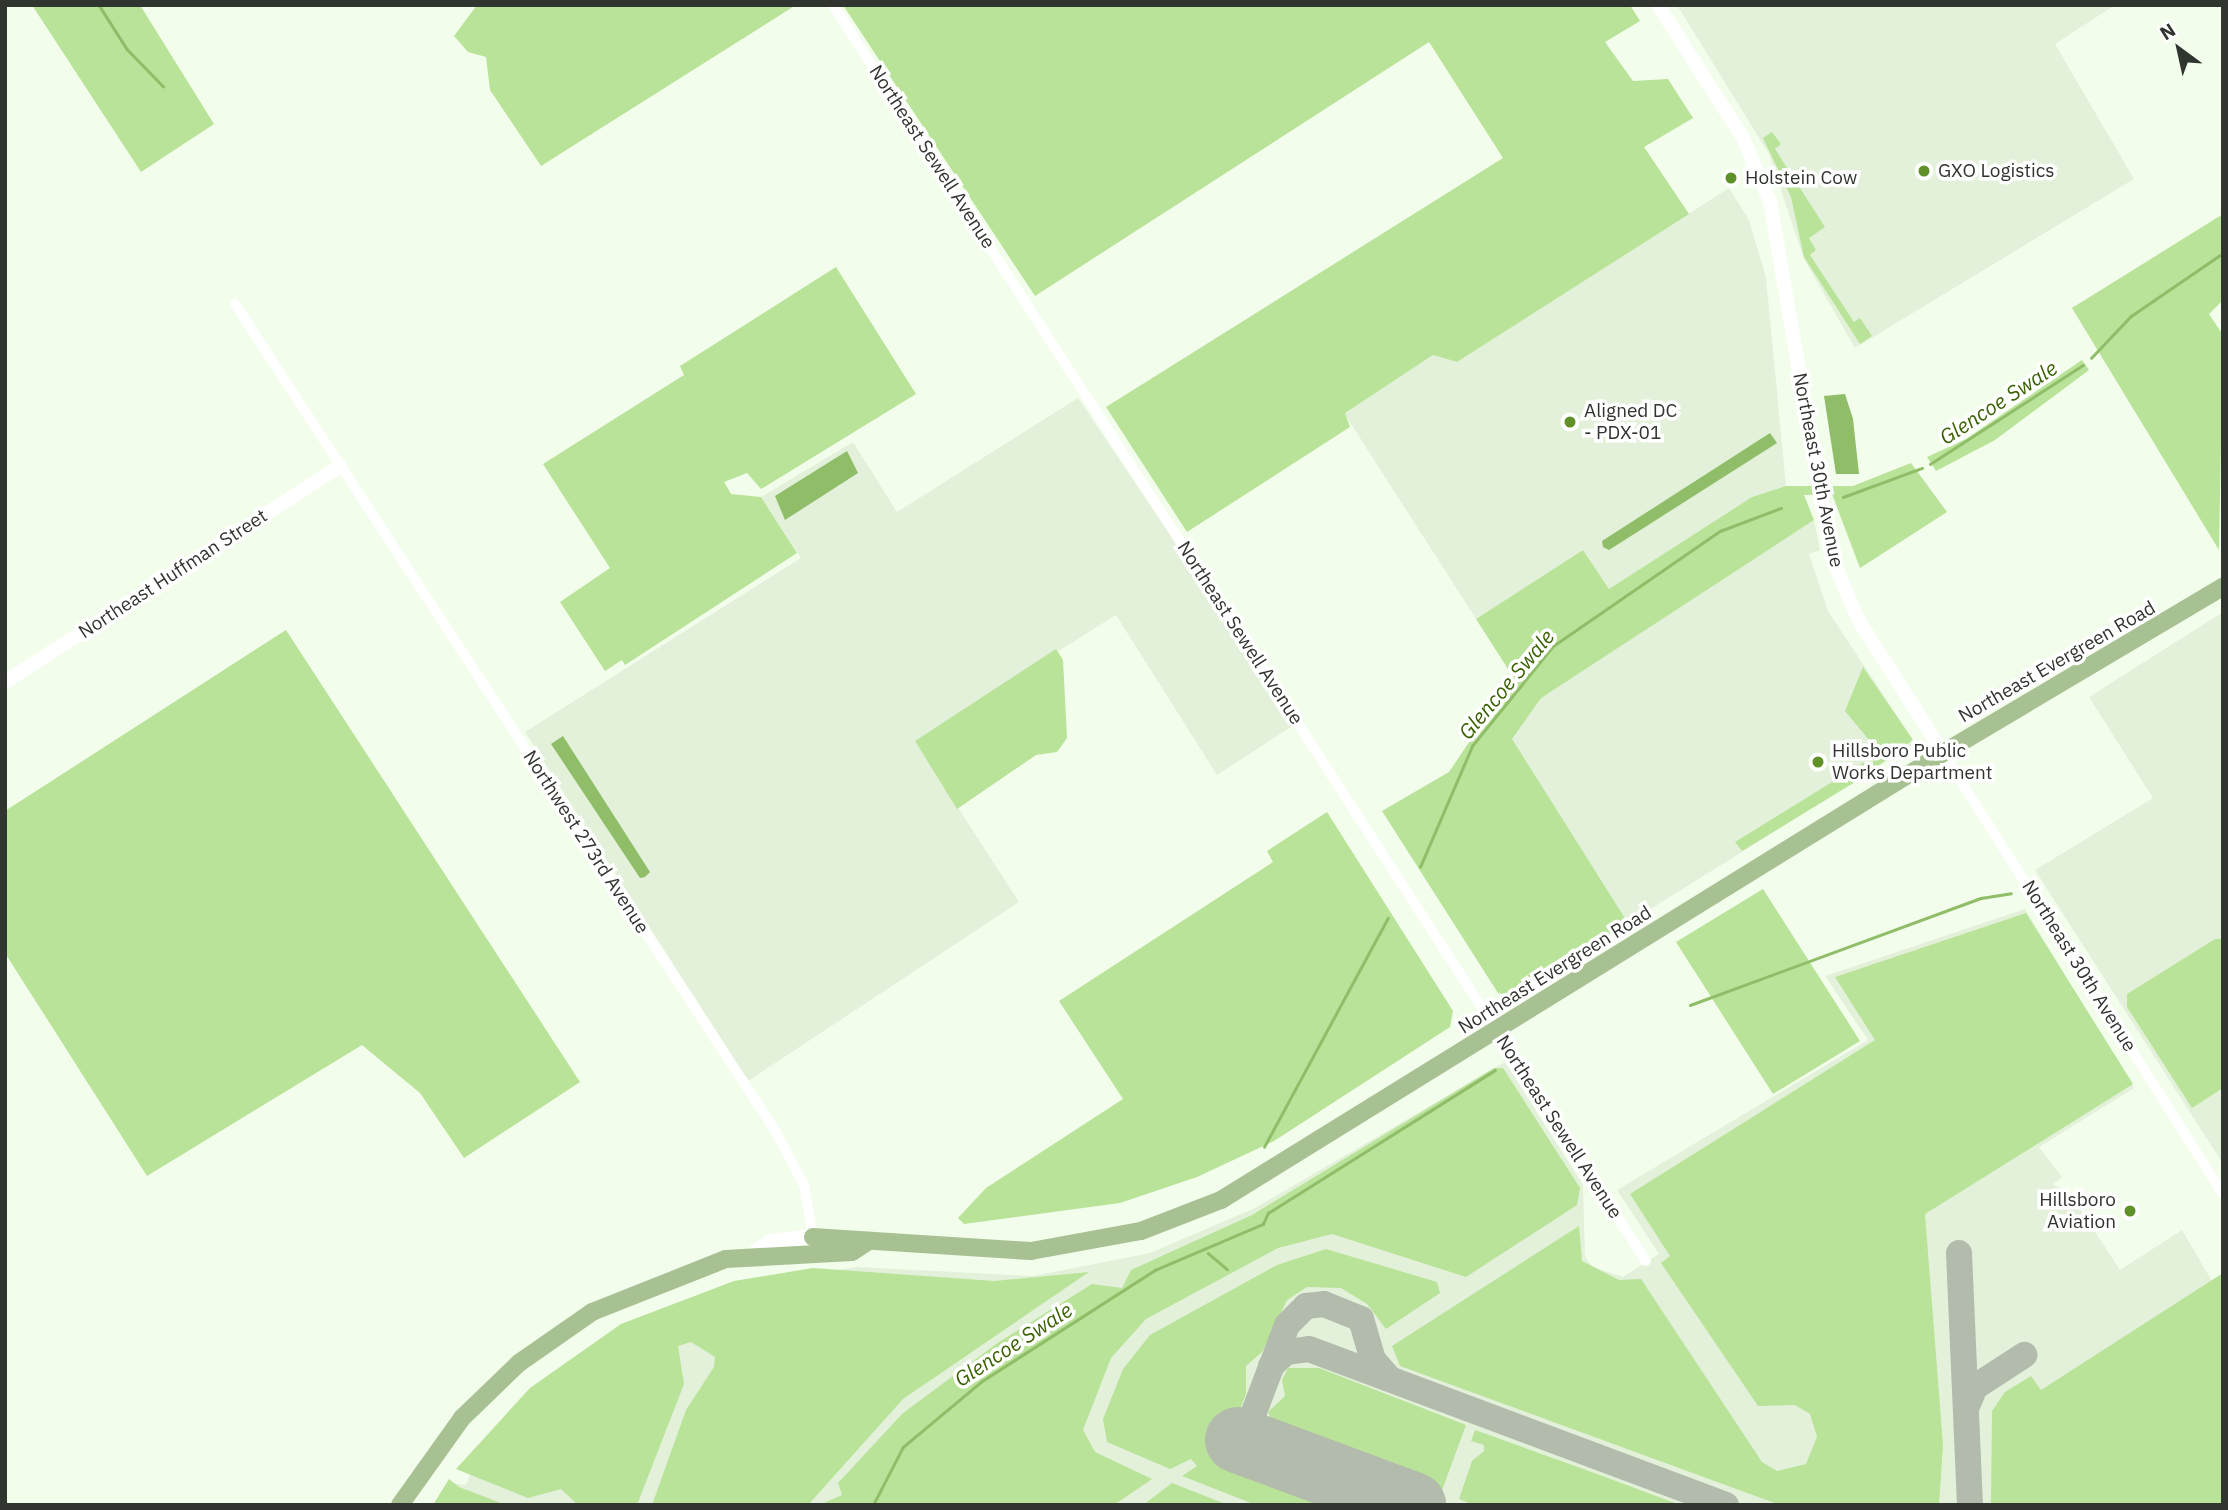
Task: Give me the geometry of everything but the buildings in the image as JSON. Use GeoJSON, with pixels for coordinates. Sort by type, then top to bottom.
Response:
{"type":"FeatureCollection","features":[{"type":"Feature","properties":{"kind":"main road","name":"Northeast Evergreen Road"},"geometry":{"type":"LineString","coordinates":[[400,1505],[462,1418],[560,1331],[659,1280],[756,1252],[771,1242],[813,1237],[848,1235],[866,1243],[1031,1251],[1168,1222],[1270,1173],[1942,753],[2223,587]]}},
{"type":"Feature","properties":{"kind":"main road","name":"Northeast Evergreen Road"},"geometry":{"type":"LineString","coordinates":[[756,1252],[771,1258],[852,1252],[866,1243]]}},
{"type":"Feature","properties":{"kind":"street","name":"Northeast Sewell Avenue"},"geometry":{"type":"LineString","coordinates":[[833,5],[1646,1261]]}},
{"type":"Feature","properties":{"kind":"street","name":"Northeast 30th Avenue"},"geometry":{"type":"LineString","coordinates":[[1658,5],[1743,138],[1770,202],[1831,556],[1859,621],[2223,1194]]}},
{"type":"Feature","properties":{"kind":"street","name":"Northwest 273rd Avenue"},"geometry":{"type":"LineString","coordinates":[[235,304],[776,1132],[804,1185],[813,1237]]}},
{"type":"Feature","properties":{"kind":"street","name":"Northeast Huffman Street"},"geometry":{"type":"LineString","coordinates":[[5,681],[340,466]]}},
{"type":"Feature","properties":{"kind":"shaded area"},"geometry":{"type":"Polygon","coordinates":[[[32,5],[140,5],[214,124],[141,172],[32,5]]]}},
{"type":"Feature","properties":{"kind":"shaded area"},"geometry":{"type":"Polygon","coordinates":[[[477,5],[796,5],[541,166],[490,90],[486,57],[468,52],[454,36],[477,5]]]}},
{"type":"Feature","properties":{"kind":"shaded area"},"geometry":{"type":"Polygon","coordinates":[[[843,5],[1630,5],[1640,21],[1605,42],[1633,81],[1668,79],[1693,118],[1644,147],[1689,214],[1457,362],[1433,355],[1345,413],[1350,427],[1187,532],[1106,407],[1503,158],[1429,42],[1035,296],[843,5]]]}},
{"type":"Feature","properties":{"kind":"shaded area"},"geometry":{"type":"Polygon","coordinates":[[[1677,5],[2115,5],[2055,44],[2134,179],[1855,348],[1804,259],[1769,154],[1677,5]]]}},
{"type":"Feature","properties":{"kind":"shaded area"},"geometry":{"type":"Polygon","coordinates":[[[1772,132],[1781,144],[1775,149],[1825,227],[1809,238],[1816,250],[1810,255],[1854,322],[1860,318],[1872,336],[1860,344],[1804,257],[1791,197],[1763,138],[1772,132]]]}},
{"type":"Feature","properties":{"kind":"shaded area"},"geometry":{"type":"Polygon","coordinates":[[[1729,188],[1749,220],[1766,277],[1786,486],[1752,497],[1609,589],[1583,550],[1476,619],[1344,413],[1433,355],[1457,362],[1729,188]]]}},
{"type":"Feature","properties":{"kind":"shaded area"},"geometry":{"type":"Polygon","coordinates":[[[2223,214],[2223,300],[2209,314],[2223,335],[2219,550],[2072,308],[2223,214]]]}},
{"type":"Feature","properties":{"kind":"shaded area"},"geometry":{"type":"Polygon","coordinates":[[[836,267],[916,394],[761,489],[747,473],[724,482],[731,494],[761,497],[797,553],[625,665],[622,660],[605,671],[560,602],[610,568],[543,464],[684,375],[680,366],[836,267]]]}},
{"type":"Feature","properties":{"kind":"shaded area"},"geometry":{"type":"Polygon","coordinates":[[[2082,360],[2089,370],[1995,440],[1936,471],[1927,457],[1966,439],[2082,360]]]}},
{"type":"Feature","properties":{"kind":"shaded area"},"geometry":{"type":"Polygon","coordinates":[[[1845,394],[1853,419],[1859,474],[1836,474],[1824,396],[1845,394]]]}},
{"type":"Feature","properties":{"kind":"shaded area"},"geometry":{"type":"Polygon","coordinates":[[[1078,398],[1297,723],[1217,775],[1116,615],[915,741],[1019,902],[748,1081],[525,732],[801,558],[761,497],[853,442],[897,512],[1078,398]]]}},
{"type":"Feature","properties":{"kind":"shaded area"},"geometry":{"type":"Polygon","coordinates":[[[1770,433],[1777,443],[1609,550],[1603,547],[1602,541],[1770,433]]]}},
{"type":"Feature","properties":{"kind":"shaded area"},"geometry":{"type":"Polygon","coordinates":[[[847,451],[858,473],[785,520],[775,496],[847,451]]]}},
{"type":"Feature","properties":{"kind":"shaded area"},"geometry":{"type":"Polygon","coordinates":[[[1911,463],[1947,512],[1860,568],[1832,494],[1804,495],[1814,520],[1541,698],[1512,739],[1628,923],[1508,995],[1498,993],[1382,811],[1449,772],[1517,671],[1508,669],[1476,619],[1583,550],[1609,589],[1752,497],[1786,486],[1853,486],[1911,463]]]}},
{"type":"Feature","properties":{"kind":"shaded area"},"geometry":{"type":"Polygon","coordinates":[[[1814,520],[1820,550],[1809,554],[1828,611],[1913,740],[1910,747],[1628,923],[1511,739],[1541,697],[1814,520]]]}},
{"type":"Feature","properties":{"kind":"shaded area"},"geometry":{"type":"Polygon","coordinates":[[[2223,612],[2223,1164],[2035,870],[2153,798],[2089,697],[2223,612]]]}},
{"type":"Feature","properties":{"kind":"shaded area"},"geometry":{"type":"Polygon","coordinates":[[[286,630],[580,1082],[464,1158],[420,1093],[362,1045],[147,1176],[5,953],[5,811],[286,630]]]}},
{"type":"Feature","properties":{"kind":"shaded area"},"geometry":{"type":"Polygon","coordinates":[[[1056,649],[1063,660],[1067,738],[1057,752],[1036,755],[957,809],[915,741],[1056,649]]]}},
{"type":"Feature","properties":{"kind":"shaded area"},"geometry":{"type":"Polygon","coordinates":[[[1863,667],[1913,740],[1875,768],[1867,756],[1874,746],[1845,711],[1863,667]]]}},
{"type":"Feature","properties":{"kind":"shaded area"},"geometry":{"type":"Polygon","coordinates":[[[563,736],[650,872],[645,877],[640,878],[551,744],[563,736]]]}},
{"type":"Feature","properties":{"kind":"shaded area"},"geometry":{"type":"Polygon","coordinates":[[[1866,761],[1873,771],[1742,851],[1735,842],[1866,761]]]}},
{"type":"Feature","properties":{"kind":"shaded area"},"geometry":{"type":"Polygon","coordinates":[[[1327,812],[1453,1011],[1450,1027],[1274,1141],[1197,1177],[1120,1203],[964,1224],[958,1218],[986,1188],[1123,1099],[1059,1001],[1273,862],[1267,851],[1327,812]]]}},
{"type":"Feature","properties":{"kind":"shaded area"},"geometry":{"type":"Polygon","coordinates":[[[1763,889],[1860,1041],[1773,1094],[1676,942],[1763,889]]]}},
{"type":"Feature","properties":{"kind":"shaded area"},"geometry":{"type":"Polygon","coordinates":[[[2025,909],[2134,1088],[2039,1147],[2062,1177],[2053,1184],[2070,1194],[2120,1270],[2182,1230],[2212,1281],[2223,1275],[2223,1505],[439,1505],[453,1483],[466,1485],[481,1447],[814,1273],[857,1267],[1033,1276],[1150,1253],[1255,1208],[1505,1062],[1583,1185],[1585,1257],[1593,1267],[1623,1277],[1659,1254],[1617,1190],[1868,1040],[1825,976],[2025,909]]]}},
{"type":"Feature","properties":{"kind":"shaded area"},"geometry":{"type":"Polygon","coordinates":[[[2026,913],[2133,1084],[1925,1214],[1943,1445],[1939,1505],[1780,1505],[1400,1366],[1392,1346],[1579,1226],[1582,1261],[1619,1280],[1641,1279],[1762,1462],[1777,1471],[1806,1464],[1817,1437],[1810,1414],[1795,1405],[1758,1406],[1661,1263],[1670,1256],[1630,1194],[1875,1040],[1835,977],[2026,913]]]}},
{"type":"Feature","properties":{"kind":"shaded area"},"geometry":{"type":"Polygon","coordinates":[[[2215,939],[2223,939],[2223,1088],[2192,1108],[2127,1007],[2127,994],[2215,939]]]}},
{"type":"Feature","properties":{"kind":"shaded area"},"geometry":{"type":"Polygon","coordinates":[[[1494,1068],[1503,1068],[1580,1188],[1577,1205],[1466,1277],[1332,1234],[1278,1248],[1146,1319],[1111,1358],[1083,1430],[1095,1452],[1152,1479],[1114,1505],[819,1505],[842,1495],[838,1483],[903,1413],[999,1342],[1092,1284],[1122,1288],[1131,1270],[1252,1215],[1494,1068]]]}},
{"type":"Feature","properties":{"kind":"shaded area"},"geometry":{"type":"Polygon","coordinates":[[[1326,1249],[1437,1282],[1440,1293],[1386,1329],[1367,1304],[1341,1288],[1307,1287],[1287,1300],[1262,1352],[1246,1366],[1246,1394],[1222,1455],[1348,1505],[1256,1505],[1182,1476],[1197,1466],[1191,1459],[1170,1469],[1107,1442],[1103,1419],[1123,1369],[1150,1335],[1277,1265],[1326,1249]]]}},
{"type":"Feature","properties":{"kind":"shaded area"},"geometry":{"type":"Polygon","coordinates":[[[813,1268],[994,1281],[1089,1272],[903,1399],[808,1505],[652,1505],[686,1410],[714,1367],[715,1357],[691,1342],[678,1346],[684,1384],[637,1505],[578,1505],[561,1489],[528,1498],[456,1469],[530,1388],[621,1324],[734,1281],[813,1268]]]}},
{"type":"Feature","properties":{"kind":"shaded area"},"geometry":{"type":"Polygon","coordinates":[[[2223,1273],[2223,1505],[1991,1505],[1992,1411],[2005,1392],[2031,1376],[2041,1390],[2223,1273]]]}},
{"type":"Feature","properties":{"kind":"shaded area"},"geometry":{"type":"Polygon","coordinates":[[[1288,1368],[1319,1368],[1466,1425],[1441,1493],[1296,1439],[1285,1424],[1272,1421],[1268,1412],[1285,1396],[1282,1380],[1288,1368]]]}},
{"type":"Feature","properties":{"kind":"shaded area"},"geometry":{"type":"Polygon","coordinates":[[[1475,1430],[1680,1505],[1474,1505],[1459,1499],[1472,1461],[1484,1451],[1484,1445],[1471,1441],[1475,1430]]]}},
{"type":"Feature","properties":{"kind":"shaded area"},"geometry":{"type":"Polygon","coordinates":[[[449,1479],[459,1487],[506,1505],[433,1505],[449,1479]]]}},
{"type":"Feature","properties":{"kind":"shaded area"},"geometry":{"type":"Polygon","coordinates":[[[1172,1483],[1228,1505],[1143,1505],[1172,1483]]]}},
{"type":"Feature","properties":{"kind":"waterway"},"geometry":{"type":"LineString","coordinates":[[99,5],[127,49],[163,86]]}},
{"type":"Feature","properties":{"kind":"waterway","name":"Glencoe Swale"},"geometry":{"type":"LineString","coordinates":[[2091,358],[2131,316],[2223,253]]}},
{"type":"Feature","properties":{"kind":"waterway","name":"Glencoe Swale"},"geometry":{"type":"LineString","coordinates":[[1930,464],[2083,365]]}},
{"type":"Feature","properties":{"kind":"waterway","name":"Glencoe Swale"},"geometry":{"type":"LineString","coordinates":[[1843,497],[1922,468]]}},
{"type":"Feature","properties":{"kind":"waterway","name":"Glencoe Swale"},"geometry":{"type":"LineString","coordinates":[[1420,867],[1472,746],[1553,646],[1720,531],[1781,508]]}},
{"type":"Feature","properties":{"kind":"waterway"},"geometry":{"type":"LineString","coordinates":[[1690,1005],[1981,898],[2011,893]]}},
{"type":"Feature","properties":{"kind":"waterway","name":"Glencoe Swale"},"geometry":{"type":"LineString","coordinates":[[1264,1147],[1388,918]]}},
{"type":"Feature","properties":{"kind":"waterway","name":"Glencoe Swale"},"geometry":{"type":"LineString","coordinates":[[873,1505],[903,1447],[982,1381],[1155,1270],[1263,1224],[1268,1213],[1495,1070]]}},
{"type":"Feature","properties":{"kind":"waterway","name":"Glencoe Swale"},"geometry":{"type":"LineString","coordinates":[[1208,1253],[1227,1269]]}},
{"type":"Feature","properties":{"kind":"taxiway"},"geometry":{"type":"LineString","coordinates":[[1959,1253],[1970,1505]]}},
{"type":"Feature","properties":{"kind":"taxiway"},"geometry":{"type":"LineString","coordinates":[[1243,1441],[1287,1325],[1306,1306],[1324,1304],[1361,1319],[1373,1360],[1389,1378]]}},
{"type":"Feature","properties":{"kind":"taxiway"},"geometry":{"type":"LineString","coordinates":[[1271,1366],[1286,1352],[1309,1349],[1726,1505]]}},
{"type":"Feature","properties":{"kind":"taxiway"},"geometry":{"type":"LineString","coordinates":[[1967,1406],[1975,1387],[2024,1355]]}},
{"type":"Feature","properties":{"kind":"runway"},"geometry":{"type":"LineString","coordinates":[[1238,1440],[1413,1505]]}},
{"type":"Feature","properties":{"kind":"place","name":"GXO Logistics"},"geometry":{"type":"Point","coordinates":[1924,171]}},
{"type":"Feature","properties":{"kind":"place","name":"Holstein Cow"},"geometry":{"type":"Point","coordinates":[1731,178]}},
{"type":"Feature","properties":{"kind":"place","name":"Aligned DC - PDX-01"},"geometry":{"type":"Point","coordinates":[1570,422]}},
{"type":"Feature","properties":{"kind":"place","name":"Hillsboro Public Works Department"},"geometry":{"type":"Point","coordinates":[1818,762]}},
{"type":"Feature","properties":{"kind":"place","name":"Hillsboro Aviation"},"geometry":{"type":"Point","coordinates":[2130,1211]}}]}
